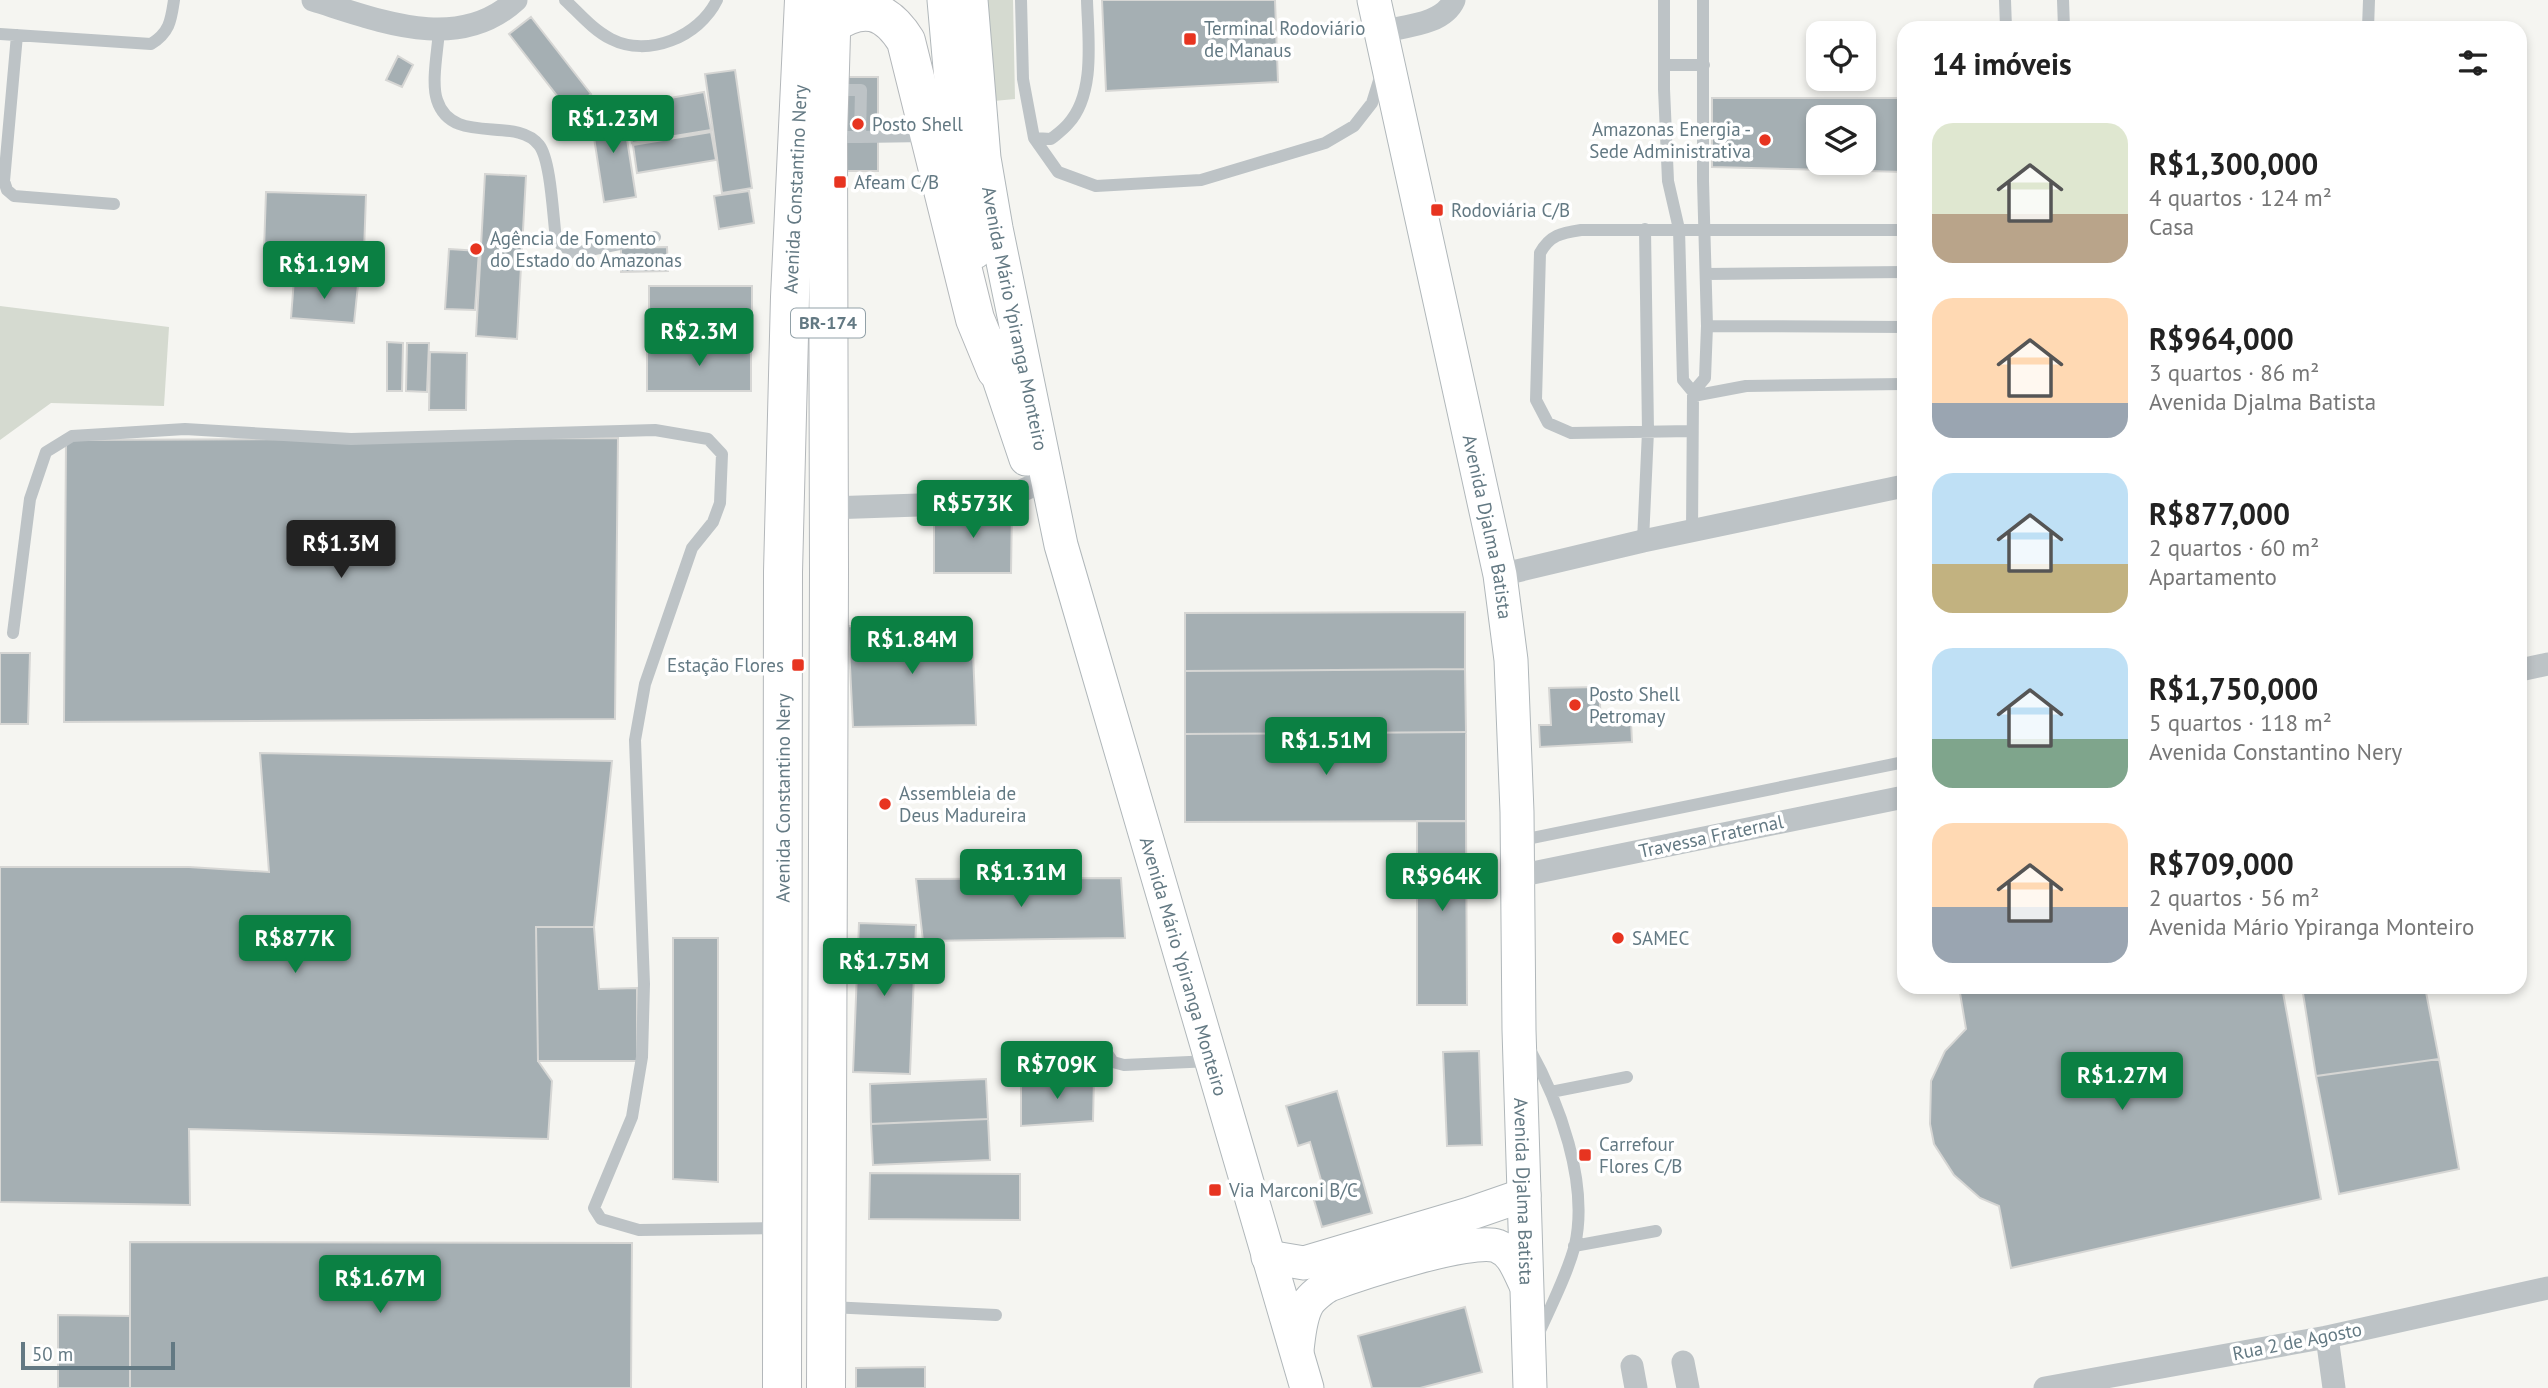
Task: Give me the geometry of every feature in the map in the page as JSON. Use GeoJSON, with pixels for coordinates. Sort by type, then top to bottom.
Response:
{"type":"FeatureCollection","features":[{"type":"Feature","properties":{"kind":"highway"},"geometry":{"type":"LineString","coordinates":[[777,0],[777,87],[790,297]]}},
{"type":"Feature","properties":{"kind":"highway"},"geometry":{"type":"LineString","coordinates":[[822,8],[847,14],[866,11],[884,16],[895,24],[906,41],[975,319],[996,370]]}},
{"type":"Feature","properties":{"kind":"highway","name":"Avenida Constantino Nery"},"geometry":{"type":"LineString","coordinates":[[782,1388],[783,586],[790,297],[822,8]]}},
{"type":"Feature","properties":{"kind":"highway","name":"Avenida Constantino Nery"},"geometry":{"type":"LineString","coordinates":[[822,8],[830,90],[844,137],[829,508],[826,1388]]}},
{"type":"Feature","properties":{"kind":"main road","name":"Avenida Mário Ypiranga Monteiro"},"geometry":{"type":"LineString","coordinates":[[944,0],[968,216],[996,370],[1042,481],[1307,1388]]}},
{"type":"Feature","properties":{"kind":"main road","name":"Avenida Mário Ypiranga Monteiro"},"geometry":{"type":"LineString","coordinates":[[971,0],[984,158],[1042,481]]}},
{"type":"Feature","properties":{"kind":"main road","name":"Avenida Djalma Batista"},"geometry":{"type":"LineString","coordinates":[[1380,30],[1500,575],[1511,660],[1518,876],[1518,1030],[1530,1388]]}},
{"type":"Feature","properties":{"kind":"main road"},"geometry":{"type":"LineString","coordinates":[[1268,1256],[1304,1263],[1524,1195]]}},
{"type":"Feature","properties":{"kind":"main road"},"geometry":{"type":"LineString","coordinates":[[1296,1353],[1301,1322],[1309,1302],[1326,1286],[1443,1250],[1476,1243],[1496,1246],[1510,1254],[1525,1283]]}},
{"type":"Feature","properties":{"kind":"street"},"geometry":{"type":"LineString","coordinates":[[313,0],[409,28],[439,30],[465,27],[489,18],[516,0]]}},
{"type":"Feature","properties":{"kind":"street"},"geometry":{"type":"LineString","coordinates":[[1380,30],[1432,20],[1444,14],[1454,0]]}},
{"type":"Feature","properties":{"kind":"street"},"geometry":{"type":"LineString","coordinates":[[829,508],[979,503],[1006,498],[1042,481]]}},
{"type":"Feature","properties":{"kind":"street"},"geometry":{"type":"LineString","coordinates":[[1500,575],[1643,541],[1897,488]]}},
{"type":"Feature","properties":{"kind":"street"},"geometry":{"type":"LineString","coordinates":[[2527,668],[2548,664]]}},
{"type":"Feature","properties":{"kind":"street","name":"Travessa Fraternal"},"geometry":{"type":"LineString","coordinates":[[1518,876],[1897,798]]}},
{"type":"Feature","properties":{"kind":"street","name":"Rua 2 de Agosto"},"geometry":{"type":"LineString","coordinates":[[2045,1388],[2327,1337],[2548,1288]]}},
{"type":"Feature","properties":{"kind":"street"},"geometry":{"type":"LineString","coordinates":[[2327,1337],[2334,1388]]}},
{"type":"Feature","properties":{"kind":"street"},"geometry":{"type":"LineString","coordinates":[[1683,1362],[1688,1388]]}},
{"type":"Feature","properties":{"kind":"lane"},"geometry":{"type":"LineString","coordinates":[[0,34],[151,44],[162,37],[170,27],[174,0]]}},
{"type":"Feature","properties":{"kind":"lane"},"geometry":{"type":"LineString","coordinates":[[565,0],[601,34],[626,45],[640,46],[656,45],[686,33],[711,13],[717,0]]}},
{"type":"Feature","properties":{"kind":"lane"},"geometry":{"type":"LineString","coordinates":[[1021,0],[1023,79],[1034,138],[1058,172],[1096,187],[1201,180],[1325,143],[1354,126],[1372,103],[1380,30]]}},
{"type":"Feature","properties":{"kind":"lane"},"geometry":{"type":"LineString","coordinates":[[1034,138],[1051,139],[1070,123],[1082,96],[1089,60],[1087,0]]}},
{"type":"Feature","properties":{"kind":"lane"},"geometry":{"type":"LineString","coordinates":[[1664,0],[1668,181],[1679,229],[1683,380],[1693,394]]}},
{"type":"Feature","properties":{"kind":"lane"},"geometry":{"type":"LineString","coordinates":[[1692,532],[1693,394],[1705,378],[1707,326],[1703,181],[1703,0]]}},
{"type":"Feature","properties":{"kind":"lane"},"geometry":{"type":"LineString","coordinates":[[2005,0],[2006,21]]}},
{"type":"Feature","properties":{"kind":"lane"},"geometry":{"type":"LineString","coordinates":[[2063,0],[2064,21]]}},
{"type":"Feature","properties":{"kind":"lane"},"geometry":{"type":"LineString","coordinates":[[2368,21],[2369,0]]}},
{"type":"Feature","properties":{"kind":"lane"},"geometry":{"type":"LineString","coordinates":[[439,30],[435,84],[437,100],[444,113],[472,128],[517,132],[530,137],[539,145],[546,160],[556,239],[561,245],[575,253],[655,237]]}},
{"type":"Feature","properties":{"kind":"lane"},"geometry":{"type":"LineString","coordinates":[[16,35],[4,181],[7,190],[14,196],[114,204]]}},
{"type":"Feature","properties":{"kind":"lane"},"geometry":{"type":"LineString","coordinates":[[1664,65],[1704,65]]}},
{"type":"Feature","properties":{"kind":"lane"},"geometry":{"type":"LineString","coordinates":[[844,137],[929,136]]}},
{"type":"Feature","properties":{"kind":"lane"},"geometry":{"type":"LineString","coordinates":[[1643,541],[1648,431],[1646,229]]}},
{"type":"Feature","properties":{"kind":"lane"},"geometry":{"type":"LineString","coordinates":[[1692,431],[1571,433],[1548,424],[1536,400],[1540,253],[1548,240],[1559,233],[1581,230],[1897,230]]}},
{"type":"Feature","properties":{"kind":"lane"},"geometry":{"type":"LineString","coordinates":[[1706,274],[1897,272]]}},
{"type":"Feature","properties":{"kind":"lane"},"geometry":{"type":"LineString","coordinates":[[1707,326],[1897,327]]}},
{"type":"Feature","properties":{"kind":"lane"},"geometry":{"type":"LineString","coordinates":[[1693,394],[1746,386],[1897,384]]}},
{"type":"Feature","properties":{"kind":"lane"},"geometry":{"type":"LineString","coordinates":[[13,633],[30,499],[46,452],[72,436],[185,429],[351,439],[655,430],[708,439],[722,454],[720,503],[713,522],[692,548],[645,684],[635,740],[644,984],[642,1057],[632,1117],[594,1208],[601,1219],[639,1230],[782,1228]]}},
{"type":"Feature","properties":{"kind":"lane"},"geometry":{"type":"LineString","coordinates":[[1517,841],[1897,763]]}},
{"type":"Feature","properties":{"kind":"lane","name":"Avenida Djalma Batista"},"geometry":{"type":"LineString","coordinates":[[1518,1030],[1551,1092],[1573,1164],[1579,1216],[1574,1246],[1529,1354]]}},
{"type":"Feature","properties":{"kind":"lane"},"geometry":{"type":"LineString","coordinates":[[1107,1053],[1113,1062],[1124,1065],[1211,1061]]}},
{"type":"Feature","properties":{"kind":"lane"},"geometry":{"type":"LineString","coordinates":[[1551,1092],[1627,1077]]}},
{"type":"Feature","properties":{"kind":"lane"},"geometry":{"type":"LineString","coordinates":[[1574,1246],[1656,1231]]}},
{"type":"Feature","properties":{"kind":"lane"},"geometry":{"type":"LineString","coordinates":[[826,1307],[996,1315]]}},
{"type":"Feature","properties":{"kind":"shaded area"},"geometry":{"type":"Polygon","coordinates":[[[988,0],[1013,0],[1015,99],[994,101],[988,0]]]}},
{"type":"Feature","properties":{"kind":"shaded area"},"geometry":{"type":"Polygon","coordinates":[[[0,306],[169,327],[164,406],[51,403],[0,440],[0,306]]]}},
{"type":"Feature","properties":{"kind":"building","name":"Terminal Rodoviário de Manaus"},"geometry":{"type":"Polygon","coordinates":[[[1102,0],[1275,0],[1278,82],[1106,91],[1102,0]]]}},
{"type":"Feature","properties":{"kind":"building"},"geometry":{"type":"Polygon","coordinates":[[[531,17],[591,94],[569,111],[509,34],[531,17]]]}},
{"type":"Feature","properties":{"kind":"building"},"geometry":{"type":"Polygon","coordinates":[[[398,56],[413,65],[402,87],[386,80],[398,56]]]}},
{"type":"Feature","properties":{"kind":"building"},"geometry":{"type":"Polygon","coordinates":[[[735,70],[752,188],[722,193],[705,74],[735,70]]]}},
{"type":"Feature","properties":{"kind":"building","name":"Posto Shell"},"geometry":{"type":"Polygon","coordinates":[[[838,77],[878,77],[878,171],[838,171],[838,77]]]}},
{"type":"Feature","properties":{"kind":"building"},"geometry":{"type":"Polygon","coordinates":[[[704,92],[711,130],[632,143],[625,106],[704,92]]]}},
{"type":"Feature","properties":{"kind":"building","name":"Amazonas Energia - Sede Administrativa"},"geometry":{"type":"Polygon","coordinates":[[[1712,98],[1897,98],[1897,172],[1876,171],[1876,105],[1806,105],[1806,169],[1712,167],[1712,98]]]}},
{"type":"Feature","properties":{"kind":"building"},"geometry":{"type":"Polygon","coordinates":[[[622,107],[636,197],[604,202],[590,112],[622,107]]]}},
{"type":"Feature","properties":{"kind":"building"},"geometry":{"type":"Polygon","coordinates":[[[711,132],[716,160],[637,173],[633,145],[711,132]]]}},
{"type":"Feature","properties":{"kind":"building"},"geometry":{"type":"Polygon","coordinates":[[[485,174],[526,176],[517,339],[476,336],[485,174]]]}},
{"type":"Feature","properties":{"kind":"building"},"geometry":{"type":"Polygon","coordinates":[[[749,191],[754,223],[719,229],[714,196],[749,191]]]}},
{"type":"Feature","properties":{"kind":"building"},"geometry":{"type":"Polygon","coordinates":[[[266,192],[366,195],[364,252],[264,250],[266,192]]]}},
{"type":"Feature","properties":{"kind":"building"},"geometry":{"type":"Polygon","coordinates":[[[667,247],[668,271],[621,272],[621,248],[667,247]]]}},
{"type":"Feature","properties":{"kind":"building"},"geometry":{"type":"Polygon","coordinates":[[[449,249],[479,251],[475,310],[445,309],[449,249]]]}},
{"type":"Feature","properties":{"kind":"building"},"geometry":{"type":"Polygon","coordinates":[[[294,279],[358,285],[354,323],[291,318],[294,279]]]}},
{"type":"Feature","properties":{"kind":"building"},"geometry":{"type":"Polygon","coordinates":[[[649,286],[752,286],[752,328],[649,329],[649,286]]]}},
{"type":"Feature","properties":{"kind":"building"},"geometry":{"type":"Polygon","coordinates":[[[387,342],[403,343],[402,391],[387,391],[387,342]]]}},
{"type":"Feature","properties":{"kind":"building"},"geometry":{"type":"Polygon","coordinates":[[[407,343],[429,343],[427,392],[406,391],[407,343]]]}},
{"type":"Feature","properties":{"kind":"building"},"geometry":{"type":"Polygon","coordinates":[[[647,345],[751,345],[751,391],[647,391],[647,345]]]}},
{"type":"Feature","properties":{"kind":"building"},"geometry":{"type":"Polygon","coordinates":[[[430,352],[467,353],[466,410],[429,410],[430,352]]]}},
{"type":"Feature","properties":{"kind":"building"},"geometry":{"type":"Polygon","coordinates":[[[618,438],[615,719],[64,722],[66,440],[618,438]]]}},
{"type":"Feature","properties":{"kind":"building"},"geometry":{"type":"Polygon","coordinates":[[[934,508],[1012,508],[1011,573],[934,573],[934,508]]]}},
{"type":"Feature","properties":{"kind":"building"},"geometry":{"type":"Polygon","coordinates":[[[1465,612],[1465,669],[1185,671],[1185,613],[1465,612]]]}},
{"type":"Feature","properties":{"kind":"building"},"geometry":{"type":"Polygon","coordinates":[[[848,626],[972,628],[976,725],[853,727],[848,626]]]}},
{"type":"Feature","properties":{"kind":"building"},"geometry":{"type":"Polygon","coordinates":[[[0,653],[30,653],[28,724],[0,724],[0,653]]]}},
{"type":"Feature","properties":{"kind":"building"},"geometry":{"type":"Polygon","coordinates":[[[1465,669],[1466,732],[1185,734],[1185,671],[1465,669]]]}},
{"type":"Feature","properties":{"kind":"building","name":"Posto Shell Petromay"},"geometry":{"type":"Polygon","coordinates":[[[1599,687],[1601,722],[1631,721],[1632,742],[1540,747],[1539,725],[1551,725],[1549,688],[1599,687]]]}},
{"type":"Feature","properties":{"kind":"building"},"geometry":{"type":"Polygon","coordinates":[[[1466,732],[1466,821],[1185,822],[1185,734],[1466,732]]]}},
{"type":"Feature","properties":{"kind":"building"},"geometry":{"type":"Polygon","coordinates":[[[260,753],[612,761],[594,927],[536,927],[538,1061],[552,1081],[548,1139],[189,1129],[190,1205],[0,1202],[0,867],[189,867],[269,872],[260,753]]]}},
{"type":"Feature","properties":{"kind":"building"},"geometry":{"type":"Polygon","coordinates":[[[1417,821],[1466,821],[1467,1005],[1417,1005],[1417,821]]]}},
{"type":"Feature","properties":{"kind":"building"},"geometry":{"type":"Polygon","coordinates":[[[1121,878],[1125,938],[923,941],[916,879],[1121,878]]]}},
{"type":"Feature","properties":{"kind":"building"},"geometry":{"type":"Polygon","coordinates":[[[859,923],[916,925],[910,1074],[853,1072],[859,923]]]}},
{"type":"Feature","properties":{"kind":"building"},"geometry":{"type":"Polygon","coordinates":[[[536,927],[594,927],[599,989],[637,988],[637,1061],[538,1061],[536,927]]]}},
{"type":"Feature","properties":{"kind":"building"},"geometry":{"type":"Polygon","coordinates":[[[673,938],[718,938],[718,1182],[673,1179],[673,938]]]}},
{"type":"Feature","properties":{"kind":"building"},"geometry":{"type":"Polygon","coordinates":[[[1960,994],[2283,994],[2321,1199],[2011,1268],[1999,1206],[1980,1198],[1954,1175],[1934,1144],[1930,1124],[1931,1081],[1945,1051],[1966,1029],[1960,994]]]}},
{"type":"Feature","properties":{"kind":"building"},"geometry":{"type":"Polygon","coordinates":[[[2303,994],[2426,994],[2439,1059],[2316,1076],[2303,994]]]}},
{"type":"Feature","properties":{"kind":"building"},"geometry":{"type":"Polygon","coordinates":[[[1479,1051],[1482,1145],[1447,1146],[1443,1052],[1479,1051]]]}},
{"type":"Feature","properties":{"kind":"building"},"geometry":{"type":"Polygon","coordinates":[[[2439,1059],[2459,1169],[2339,1194],[2316,1076],[2439,1059]]]}},
{"type":"Feature","properties":{"kind":"building"},"geometry":{"type":"Polygon","coordinates":[[[1094,1077],[1093,1121],[1021,1126],[1021,1081],[1094,1077]]]}},
{"type":"Feature","properties":{"kind":"building"},"geometry":{"type":"Polygon","coordinates":[[[986,1079],[988,1119],[871,1124],[870,1084],[986,1079]]]}},
{"type":"Feature","properties":{"kind":"building"},"geometry":{"type":"Polygon","coordinates":[[[1337,1091],[1372,1213],[1322,1227],[1311,1190],[1323,1187],[1310,1142],[1298,1146],[1286,1106],[1337,1091]]]}},
{"type":"Feature","properties":{"kind":"building"},"geometry":{"type":"Polygon","coordinates":[[[988,1119],[990,1160],[873,1165],[871,1124],[988,1119]]]}},
{"type":"Feature","properties":{"kind":"building"},"geometry":{"type":"Polygon","coordinates":[[[870,1173],[1020,1174],[1020,1220],[869,1219],[870,1173]]]}},
{"type":"Feature","properties":{"kind":"building"},"geometry":{"type":"Polygon","coordinates":[[[130,1242],[632,1243],[631,1388],[130,1388],[130,1242]]]}},
{"type":"Feature","properties":{"kind":"building"},"geometry":{"type":"Polygon","coordinates":[[[1465,1307],[1482,1372],[1420,1388],[1372,1388],[1358,1336],[1465,1307]]]}},
{"type":"Feature","properties":{"kind":"building"},"geometry":{"type":"Polygon","coordinates":[[[58,1315],[130,1316],[130,1388],[58,1388],[58,1315]]]}},
{"type":"Feature","properties":{"kind":"building"},"geometry":{"type":"Polygon","coordinates":[[[925,1367],[925,1388],[856,1388],[856,1368],[925,1367]]]}},
{"type":"Feature","properties":{"kind":"place","name":"Terminal Rodoviário de Manaus"},"geometry":{"type":"Point","coordinates":[1190,39]}},
{"type":"Feature","properties":{"kind":"place","name":"Posto Shell"},"geometry":{"type":"Point","coordinates":[858,124]}},
{"type":"Feature","properties":{"kind":"place","name":"Amazonas Energia - Sede Administrativa"},"geometry":{"type":"Point","coordinates":[1765,140]}},
{"type":"Feature","properties":{"kind":"place","name":"Afeam C/B"},"geometry":{"type":"Point","coordinates":[840,182]}},
{"type":"Feature","properties":{"kind":"place","name":"Rodoviária C/B"},"geometry":{"type":"Point","coordinates":[1437,210]}},
{"type":"Feature","properties":{"kind":"place","name":"Agência de Fomento do Estado do Amazonas"},"geometry":{"type":"Point","coordinates":[476,249]}},
{"type":"Feature","properties":{"kind":"place","name":"Estação Flores"},"geometry":{"type":"Point","coordinates":[798,665]}},
{"type":"Feature","properties":{"kind":"place","name":"Posto Shell Petromay"},"geometry":{"type":"Point","coordinates":[1575,705]}},
{"type":"Feature","properties":{"kind":"place","name":"Assembleia de Deus Madureira"},"geometry":{"type":"Point","coordinates":[885,804]}},
{"type":"Feature","properties":{"kind":"place","name":"SAMEC"},"geometry":{"type":"Point","coordinates":[1618,938]}},
{"type":"Feature","properties":{"kind":"place","name":"Carrefour Flores C/B"},"geometry":{"type":"Point","coordinates":[1585,1155]}},
{"type":"Feature","properties":{"kind":"place","name":"Via Marconi B/C"},"geometry":{"type":"Point","coordinates":[1215,1190]}}]}
